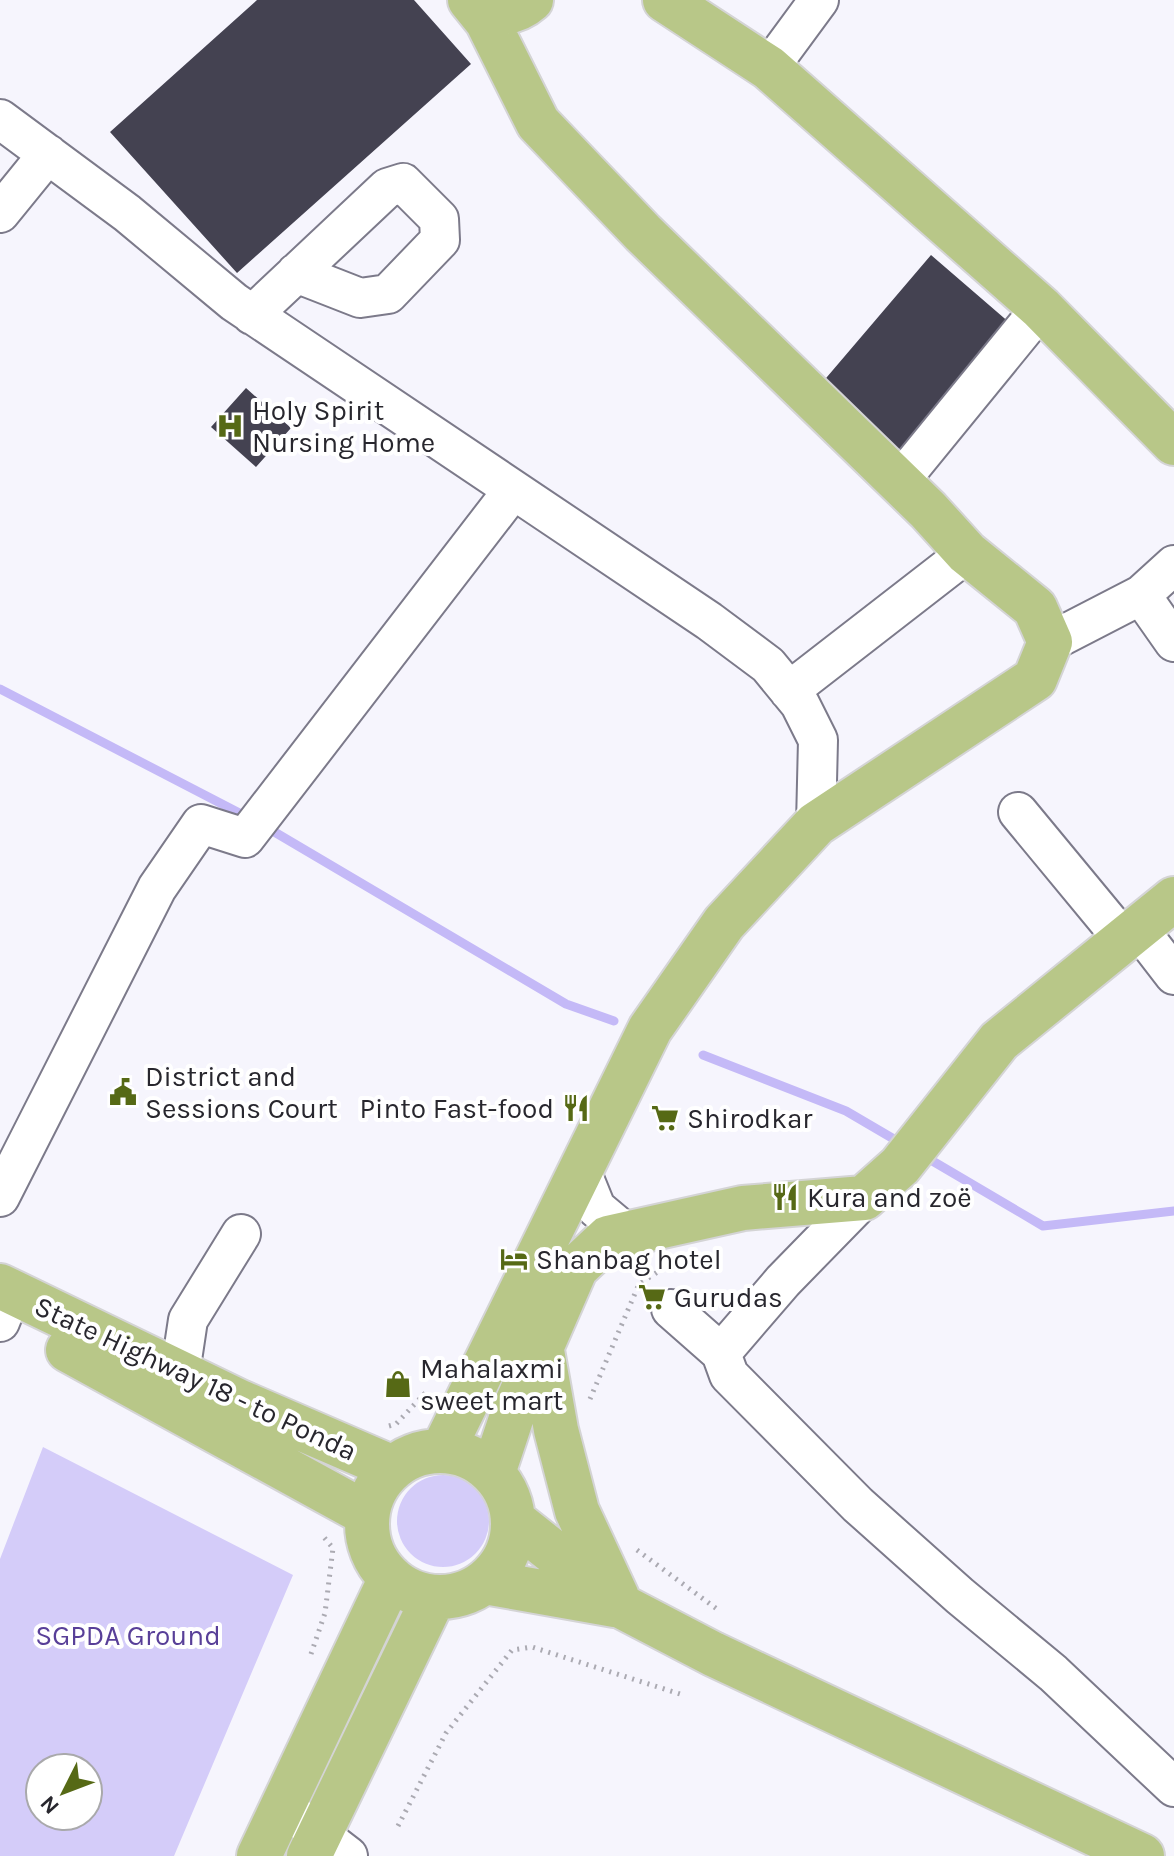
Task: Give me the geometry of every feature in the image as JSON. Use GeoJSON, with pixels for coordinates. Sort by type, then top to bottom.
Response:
{"type":"FeatureCollection","features":[{"type":"Feature","properties":{"kind":"main road"},"geometry":{"type":"LineString","coordinates":[[474,5],[500,13],[522,8],[531,0]]}},
{"type":"Feature","properties":{"kind":"main road"},"geometry":{"type":"LineString","coordinates":[[665,0],[769,68],[1041,308],[1174,443]]}},
{"type":"Feature","properties":{"kind":"main road"},"geometry":{"type":"LineString","coordinates":[[443,1450],[650,1029],[724,923],[816,824],[1035,679],[1050,642],[1035,608],[967,553],[899,482],[643,233],[538,123],[487,21],[474,5]]}},
{"type":"Feature","properties":{"kind":"main road"},"geometry":{"type":"LineString","coordinates":[[493,1473],[514,1410],[576,1268],[608,1238],[743,1208],[864,1198],[913,1150],[999,1041],[1174,899]]}},
{"type":"Feature","properties":{"kind":"main road","name":"State Highway 18 - to Ponda"},"geometry":{"type":"LineString","coordinates":[[3,1307],[180,1373],[393,1468]]}},
{"type":"Feature","properties":{"kind":"main road","name":"State Highway 18 - to Ponda"},"geometry":{"type":"LineString","coordinates":[[3,1307],[32,1330],[367,1514]]}},
{"type":"Feature","properties":{"kind":"main road"},"geometry":{"type":"LineString","coordinates":[[541,1345],[556,1430],[577,1511],[621,1606]]}},
{"type":"Feature","properties":{"kind":"main road"},"geometry":{"type":"LineString","coordinates":[[443,1450],[461,1453],[493,1473],[511,1503],[514,1521],[507,1555],[498,1570],[485,1582],[470,1592],[452,1597],[434,1597],[411,1592],[391,1578],[376,1560],[368,1537],[367,1514],[380,1481],[393,1468],[407,1458],[443,1450]]}},
{"type":"Feature","properties":{"kind":"main road"},"geometry":{"type":"LineString","coordinates":[[514,1521],[621,1606],[713,1654],[1142,1856]]}},
{"type":"Feature","properties":{"kind":"main road"},"geometry":{"type":"LineString","coordinates":[[259,1856],[391,1578]]}},
{"type":"Feature","properties":{"kind":"main road"},"geometry":{"type":"LineString","coordinates":[[485,1582],[621,1606]]}},
{"type":"Feature","properties":{"kind":"main road"},"geometry":{"type":"LineString","coordinates":[[326,1848],[434,1597]]}},
{"type":"Feature","properties":{"kind":"street"},"geometry":{"type":"LineString","coordinates":[[769,68],[819,0]]}},
{"type":"Feature","properties":{"kind":"street"},"geometry":{"type":"LineString","coordinates":[[0,119],[127,213],[252,315],[709,621],[768,665],[800,704],[818,740],[816,824]]}},
{"type":"Feature","properties":{"kind":"street"},"geometry":{"type":"LineString","coordinates":[[0,213],[48,154]]}},
{"type":"Feature","properties":{"kind":"street"},"geometry":{"type":"LineString","coordinates":[[252,315],[296,273]]}},
{"type":"Feature","properties":{"kind":"street"},"geometry":{"type":"LineString","coordinates":[[899,482],[1041,308]]}},
{"type":"Feature","properties":{"kind":"street"},"geometry":{"type":"LineString","coordinates":[[0,1197],[157,888],[201,824],[245,838],[513,490]]}},
{"type":"Feature","properties":{"kind":"street"},"geometry":{"type":"LineString","coordinates":[[789,691],[967,553]]}},
{"type":"Feature","properties":{"kind":"street"},"geometry":{"type":"LineString","coordinates":[[1050,642],[1141,595],[1174,565]]}},
{"type":"Feature","properties":{"kind":"street"},"geometry":{"type":"LineString","coordinates":[[1141,595],[1174,642]]}},
{"type":"Feature","properties":{"kind":"street"},"geometry":{"type":"LineString","coordinates":[[1018,812],[1130,933],[1174,975]]}},
{"type":"Feature","properties":{"kind":"street"},"geometry":{"type":"LineString","coordinates":[[581,1171],[596,1208],[627,1234]]}},
{"type":"Feature","properties":{"kind":"street"},"geometry":{"type":"LineString","coordinates":[[721,1353],[783,1281],[864,1198]]}},
{"type":"Feature","properties":{"kind":"street"},"geometry":{"type":"LineString","coordinates":[[180,1373],[188,1320],[241,1234]]}},
{"type":"Feature","properties":{"kind":"street"},"geometry":{"type":"LineString","coordinates":[[671,1309],[721,1353],[729,1375],[858,1505],[1053,1673],[1174,1787]]}},
{"type":"Feature","properties":{"kind":"street"},"geometry":{"type":"LineString","coordinates":[[283,1806],[326,1848]]}},
{"type":"Feature","properties":{"kind":"path"},"geometry":{"type":"LineString","coordinates":[[586,1410],[594,1382],[639,1284],[674,1261]]}},
{"type":"Feature","properties":{"kind":"path"},"geometry":{"type":"LineString","coordinates":[[306,1668],[325,1613],[333,1548],[325,1537],[313,1529]]}},
{"type":"Feature","properties":{"kind":"path"},"geometry":{"type":"LineString","coordinates":[[631,1545],[717,1609]]}},
{"type":"Feature","properties":{"kind":"path"},"geometry":{"type":"LineString","coordinates":[[398,1826],[446,1733],[512,1650],[532,1647],[680,1694]]}},
{"type":"Feature","properties":{"kind":"green space","name":"SGPDA Ground"},"geometry":{"type":"Polygon","coordinates":[[[43,1447],[293,1575],[174,1856],[0,1856],[0,1559],[43,1447]]]}},
{"type":"Feature","properties":{"kind":"green space"},"geometry":{"type":"Polygon","coordinates":[[[443,1475],[461,1478],[476,1488],[486,1503],[489,1521],[486,1539],[476,1554],[461,1564],[443,1567],[425,1564],[410,1554],[400,1539],[397,1521],[400,1503],[410,1488],[425,1478],[443,1475]]]}},
{"type":"Feature","properties":{"kind":"building"},"geometry":{"type":"Polygon","coordinates":[[[257,0],[414,0],[471,64],[237,273],[110,132],[257,0]]]}},
{"type":"Feature","properties":{"kind":"building"},"geometry":{"type":"Polygon","coordinates":[[[931,255],[1011,324],[901,453],[821,384],[931,255]]]}},
{"type":"Feature","properties":{"kind":"building"},"geometry":{"type":"Polygon","coordinates":[[[246,388],[291,428],[256,467],[211,427],[246,388]]]}},
{"type":"Feature","properties":{"kind":"waterway"},"geometry":{"type":"LineString","coordinates":[[0,689],[249,818]]}},
{"type":"Feature","properties":{"kind":"waterway"},"geometry":{"type":"LineString","coordinates":[[266,827],[566,1004],[614,1021]]}},
{"type":"Feature","properties":{"kind":"waterway"},"geometry":{"type":"LineString","coordinates":[[703,1055],[846,1111],[904,1145]]}},
{"type":"Feature","properties":{"kind":"waterway"},"geometry":{"type":"LineString","coordinates":[[924,1156],[1043,1226],[1174,1211]]}},
{"type":"Feature","properties":{"kind":"place","name":"Holy Spirit Nursing Home"},"geometry":{"type":"Point","coordinates":[230,426]}},
{"type":"Feature","properties":{"kind":"place","name":"District and Sessions Court"},"geometry":{"type":"Point","coordinates":[123,1092]}},
{"type":"Feature","properties":{"kind":"place","name":"Pinto Fast-food"},"geometry":{"type":"Point","coordinates":[576,1108]}},
{"type":"Feature","properties":{"kind":"place","name":"Shirodkar"},"geometry":{"type":"Point","coordinates":[665,1118]}},
{"type":"Feature","properties":{"kind":"place","name":"Kura and zoë"},"geometry":{"type":"Point","coordinates":[785,1197]}},
{"type":"Feature","properties":{"kind":"place","name":"Shanbag hotel"},"geometry":{"type":"Point","coordinates":[514,1259]}},
{"type":"Feature","properties":{"kind":"place","name":"Gurudas"},"geometry":{"type":"Point","coordinates":[652,1297]}},
{"type":"Feature","properties":{"kind":"place","name":"Mahalaxmi sweet mart"},"geometry":{"type":"Point","coordinates":[398,1384]}}]}
